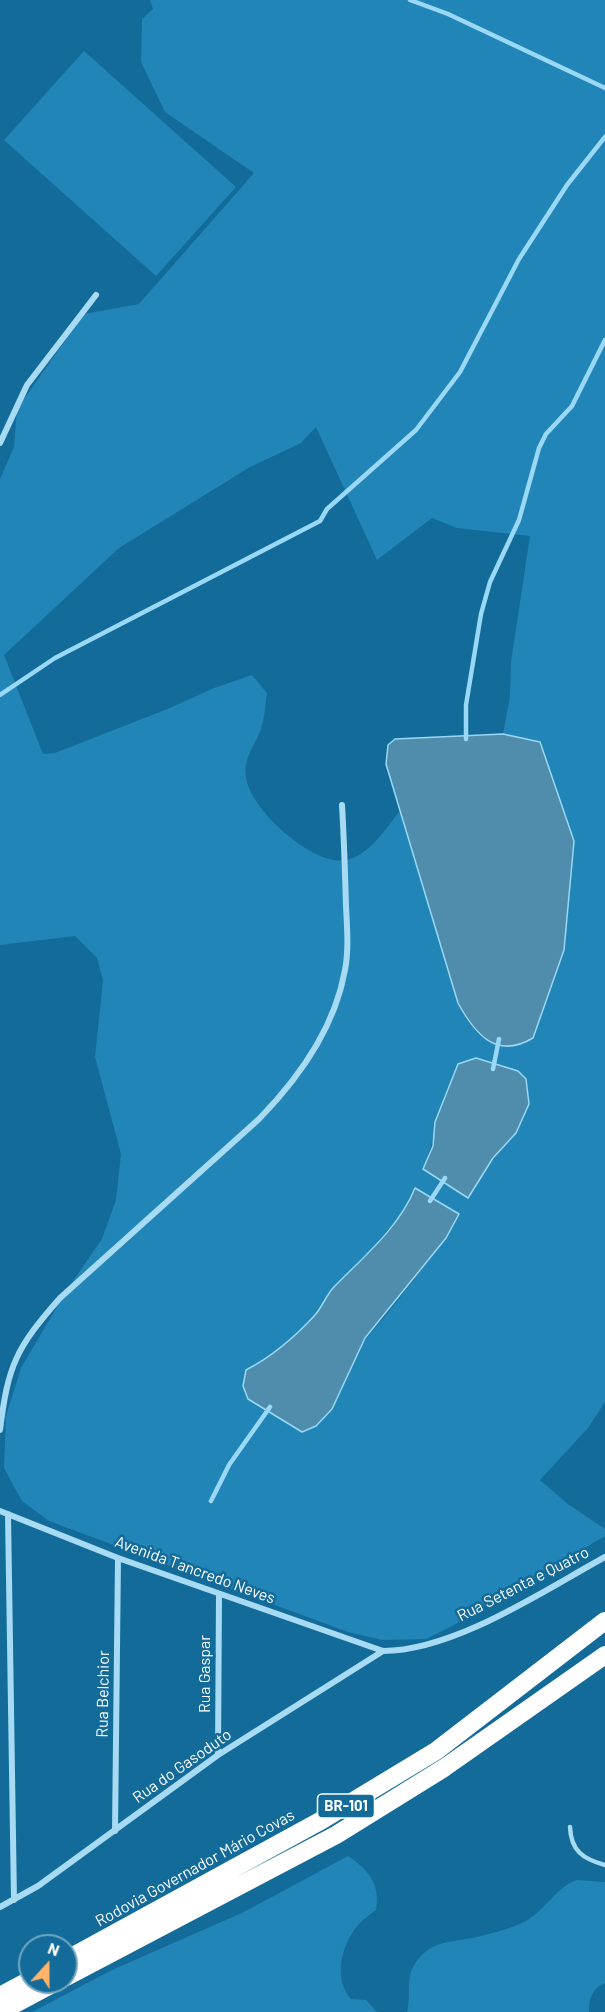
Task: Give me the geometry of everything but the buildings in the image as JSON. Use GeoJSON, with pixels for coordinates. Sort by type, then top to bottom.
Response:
{"type":"FeatureCollection","features":[{"type":"Feature","properties":{"kind":"highway","name":"Rodovia Governador Mário Covas"},"geometry":{"type":"LineString","coordinates":[[78,1953],[322,1820],[436,1751],[605,1621]]}},
{"type":"Feature","properties":{"kind":"highway","name":"Rodovia Governador Mário Covas"},"geometry":{"type":"LineString","coordinates":[[78,1971],[336,1835],[444,1768],[605,1655]]}},
{"type":"Feature","properties":{"kind":"highway"},"geometry":{"type":"LineString","coordinates":[[0,1996],[18,1986]]}},
{"type":"Feature","properties":{"kind":"highway"},"geometry":{"type":"LineString","coordinates":[[0,2012],[34,1994]]}},
{"type":"Feature","properties":{"kind":"street"},"geometry":{"type":"LineString","coordinates":[[0,443],[27,385],[96,294]]}},
{"type":"Feature","properties":{"kind":"street"},"geometry":{"type":"LineString","coordinates":[[0,1430],[5,1389],[11,1366],[38,1323],[60,1298],[284,1094],[320,1036],[336,1002],[346,969],[342,805]]}},
{"type":"Feature","properties":{"kind":"street","name":"Avenida Tancredo Neves"},"geometry":{"type":"LineString","coordinates":[[0,1511],[118,1558],[383,1651]]}},
{"type":"Feature","properties":{"kind":"street"},"geometry":{"type":"LineString","coordinates":[[9,1514],[14,1900]]}},
{"type":"Feature","properties":{"kind":"street","name":"Rua Setenta e Quatro"},"geometry":{"type":"LineString","coordinates":[[383,1651],[417,1648],[473,1627],[605,1557]]}},
{"type":"Feature","properties":{"kind":"street","name":"Rua Belchior"},"geometry":{"type":"LineString","coordinates":[[115,1831],[118,1558]]}},
{"type":"Feature","properties":{"kind":"street","name":"Rua Gaspar"},"geometry":{"type":"LineString","coordinates":[[218,1755],[219,1594]]}},
{"type":"Feature","properties":{"kind":"street","name":"Rua do Gasoduto"},"geometry":{"type":"LineString","coordinates":[[0,1907],[14,1900],[115,1831],[218,1755],[383,1651]]}},
{"type":"Feature","properties":{"kind":"lane"},"geometry":{"type":"LineString","coordinates":[[570,1827],[573,1847],[580,1855],[605,1864]]}},
{"type":"Feature","properties":{"kind":"shaded area"},"geometry":{"type":"Polygon","coordinates":[[[150,0],[605,0],[605,1402],[588,1428],[540,1480],[568,1504],[605,1529],[605,1536],[426,1639],[382,1640],[348,1632],[49,1521],[22,1501],[4,1468],[6,1416],[21,1368],[67,1290],[102,1239],[116,1200],[121,1154],[95,1057],[103,980],[97,958],[75,936],[0,945],[0,479],[14,447],[17,409],[84,314],[139,304],[254,173],[165,112],[141,62],[142,19],[153,9],[150,0]],[[316,427],[301,443],[250,467],[119,548],[4,655],[43,754],[55,753],[170,708],[214,688],[252,675],[267,693],[262,725],[248,756],[246,769],[250,790],[258,804],[285,833],[301,845],[333,860],[346,860],[362,853],[370,847],[400,811],[458,1003],[466,1017],[487,1040],[505,1042],[533,1038],[543,1006],[540,742],[503,734],[510,696],[511,662],[530,536],[457,528],[432,518],[377,560],[316,427]],[[448,1086],[423,1169],[483,1173],[512,1135],[448,1086]],[[415,1188],[408,1206],[365,1257],[331,1291],[317,1313],[285,1345],[247,1370],[279,1416],[291,1426],[387,1314],[446,1238],[415,1188]]]}},
{"type":"Feature","properties":{"kind":"shaded area"},"geometry":{"type":"Polygon","coordinates":[[[84,51],[236,187],[156,276],[4,140],[84,51]]]}},
{"type":"Feature","properties":{"kind":"shaded area"},"geometry":{"type":"Polygon","coordinates":[[[503,734],[540,742],[574,841],[564,950],[533,1038],[508,1046],[497,1045],[479,1033],[458,1003],[386,764],[388,745],[395,739],[503,734]]]}},
{"type":"Feature","properties":{"kind":"shaded area"},"geometry":{"type":"Polygon","coordinates":[[[476,1058],[518,1071],[526,1079],[529,1104],[516,1133],[493,1158],[468,1198],[423,1169],[433,1146],[435,1122],[458,1064],[476,1058]]]}},
{"type":"Feature","properties":{"kind":"shaded area"},"geometry":{"type":"Polygon","coordinates":[[[415,1188],[459,1214],[446,1238],[365,1338],[332,1409],[316,1426],[302,1432],[248,1399],[243,1386],[246,1370],[283,1346],[315,1315],[333,1288],[390,1229],[408,1203],[415,1188]]]}},
{"type":"Feature","properties":{"kind":"shaded area"},"geometry":{"type":"Polygon","coordinates":[[[348,1856],[362,1866],[375,1885],[376,1910],[358,1925],[347,1942],[341,1962],[342,1982],[351,1999],[366,2000],[377,2012],[32,2012],[66,1994],[78,1994],[78,1988],[112,1970],[244,1912],[348,1856]]]}},
{"type":"Feature","properties":{"kind":"shaded area"},"geometry":{"type":"Polygon","coordinates":[[[577,1880],[605,1882],[605,1983],[592,1994],[589,2012],[407,2012],[411,1972],[419,1958],[427,1951],[443,1943],[481,1936],[520,1924],[536,1914],[562,1888],[577,1880]]]}},
{"type":"Feature","properties":{"kind":"waterway"},"geometry":{"type":"LineString","coordinates":[[410,0],[448,14],[605,88]]}},
{"type":"Feature","properties":{"kind":"waterway"},"geometry":{"type":"LineString","coordinates":[[0,695],[55,658],[320,521],[327,509],[416,430],[460,372],[519,259],[567,185],[605,137]]}},
{"type":"Feature","properties":{"kind":"waterway"},"geometry":{"type":"LineString","coordinates":[[466,739],[466,705],[481,614],[490,582],[519,520],[539,448],[546,434],[572,406],[605,340]]}},
{"type":"Feature","properties":{"kind":"waterway"},"geometry":{"type":"LineString","coordinates":[[493,1069],[499,1039]]}},
{"type":"Feature","properties":{"kind":"waterway"},"geometry":{"type":"LineString","coordinates":[[430,1201],[445,1178]]}},
{"type":"Feature","properties":{"kind":"waterway"},"geometry":{"type":"LineString","coordinates":[[211,1501],[229,1465],[270,1407]]}}]}
